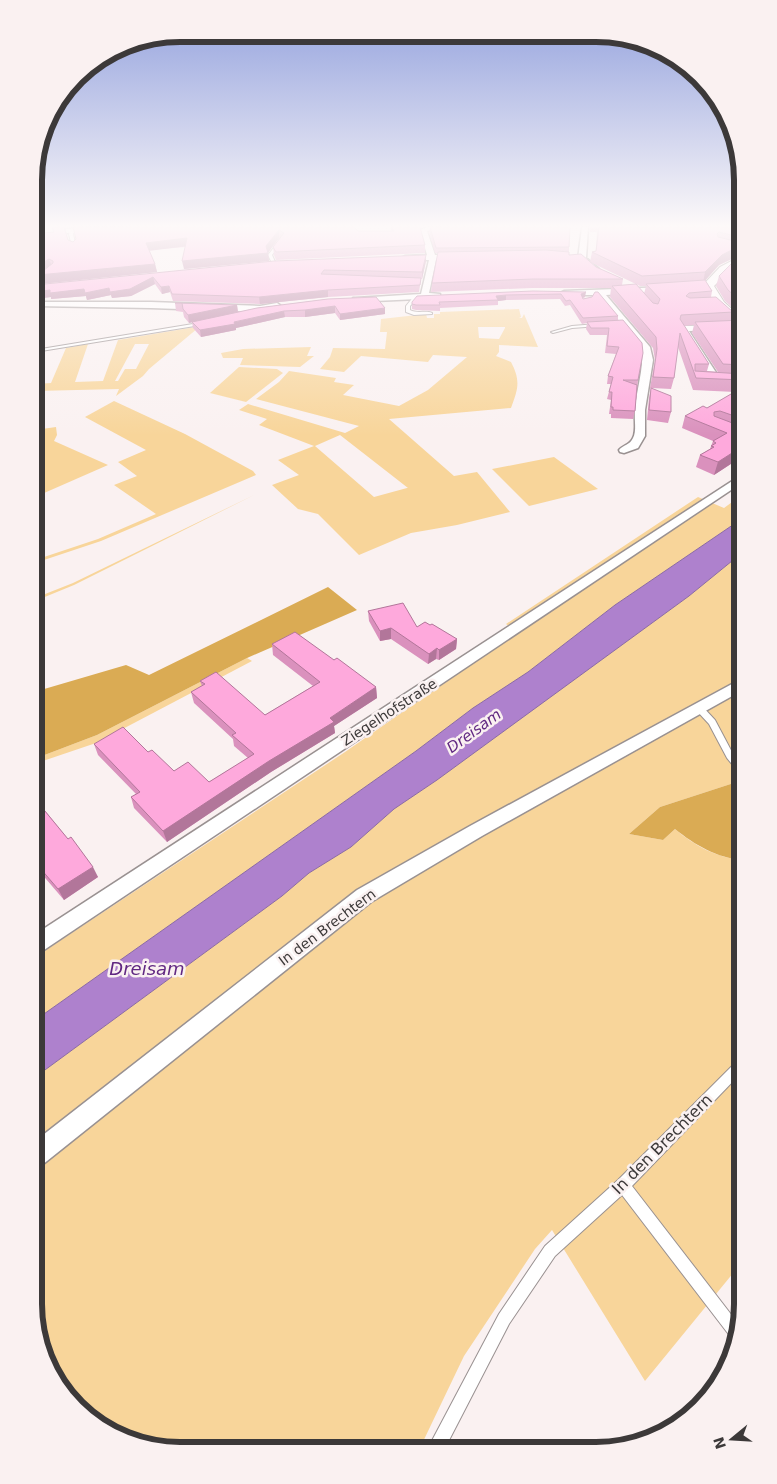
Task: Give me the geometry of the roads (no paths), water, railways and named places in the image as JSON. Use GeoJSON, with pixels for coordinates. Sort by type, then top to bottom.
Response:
{"type":"FeatureCollection","features":[{"type":"Feature","properties":{"kind":"street"},"geometry":{"type":"LineString","coordinates":[[149,296],[152,301],[151,305]]}},
{"type":"Feature","properties":{"kind":"street"},"geometry":{"type":"LineString","coordinates":[[348,300],[440,296]]}},
{"type":"Feature","properties":{"kind":"street"},"geometry":{"type":"LineString","coordinates":[[595,296],[647,349],[648,360],[640,410],[640,436],[634,446],[624,450]]}},
{"type":"Feature","properties":{"kind":"street"},"geometry":{"type":"LineString","coordinates":[[711,296],[715,304],[734,320]]}},
{"type":"Feature","properties":{"kind":"street"},"geometry":{"type":"LineString","coordinates":[[42,304],[151,305],[260,309],[289,305]]}},
{"type":"Feature","properties":{"kind":"street"},"geometry":{"type":"LineString","coordinates":[[716,380],[683,329],[734,323]]}},
{"type":"Feature","properties":{"kind":"street"},"geometry":{"type":"LineString","coordinates":[[703,380],[734,380]]}},
{"type":"Feature","properties":{"kind":"street","name":"Ziegelhofstraße"},"geometry":{"type":"LineString","coordinates":[[42,941],[734,483]]}},
{"type":"Feature","properties":{"kind":"street","name":"In den Brechtern"},"geometry":{"type":"LineString","coordinates":[[42,1151],[364,896],[476,831],[734,687]]}},
{"type":"Feature","properties":{"kind":"lane"},"geometry":{"type":"LineString","coordinates":[[416,297],[408,306],[408,311],[414,314],[430,313]]}},
{"type":"Feature","properties":{"kind":"lane"},"geometry":{"type":"LineString","coordinates":[[249,314],[260,309]]}},
{"type":"Feature","properties":{"kind":"lane"},"geometry":{"type":"LineString","coordinates":[[42,350],[200,326],[211,322]]}},
{"type":"Feature","properties":{"kind":"lane"},"geometry":{"type":"LineString","coordinates":[[553,332],[572,327],[608,325]]}},
{"type":"Feature","properties":{"kind":"lane"},"geometry":{"type":"LineString","coordinates":[[699,708],[712,722],[734,761]]}},
{"type":"Feature","properties":{"kind":"lane","name":"In den Brechtern"},"geometry":{"type":"LineString","coordinates":[[439,1442],[504,1319],[550,1251],[623,1185],[734,1074]]}},
{"type":"Feature","properties":{"kind":"lane"},"geometry":{"type":"LineString","coordinates":[[623,1185],[732,1328]]}},
{"type":"Feature","properties":{"kind":"water","name":"Dreisam"},"geometry":{"type":"Polygon","coordinates":[[[734,524],[734,559],[689,596],[437,780],[394,809],[351,847],[309,873],[282,896],[42,1072],[42,1015],[416,751],[473,708],[528,672],[615,605],[734,524]]]}}]}
